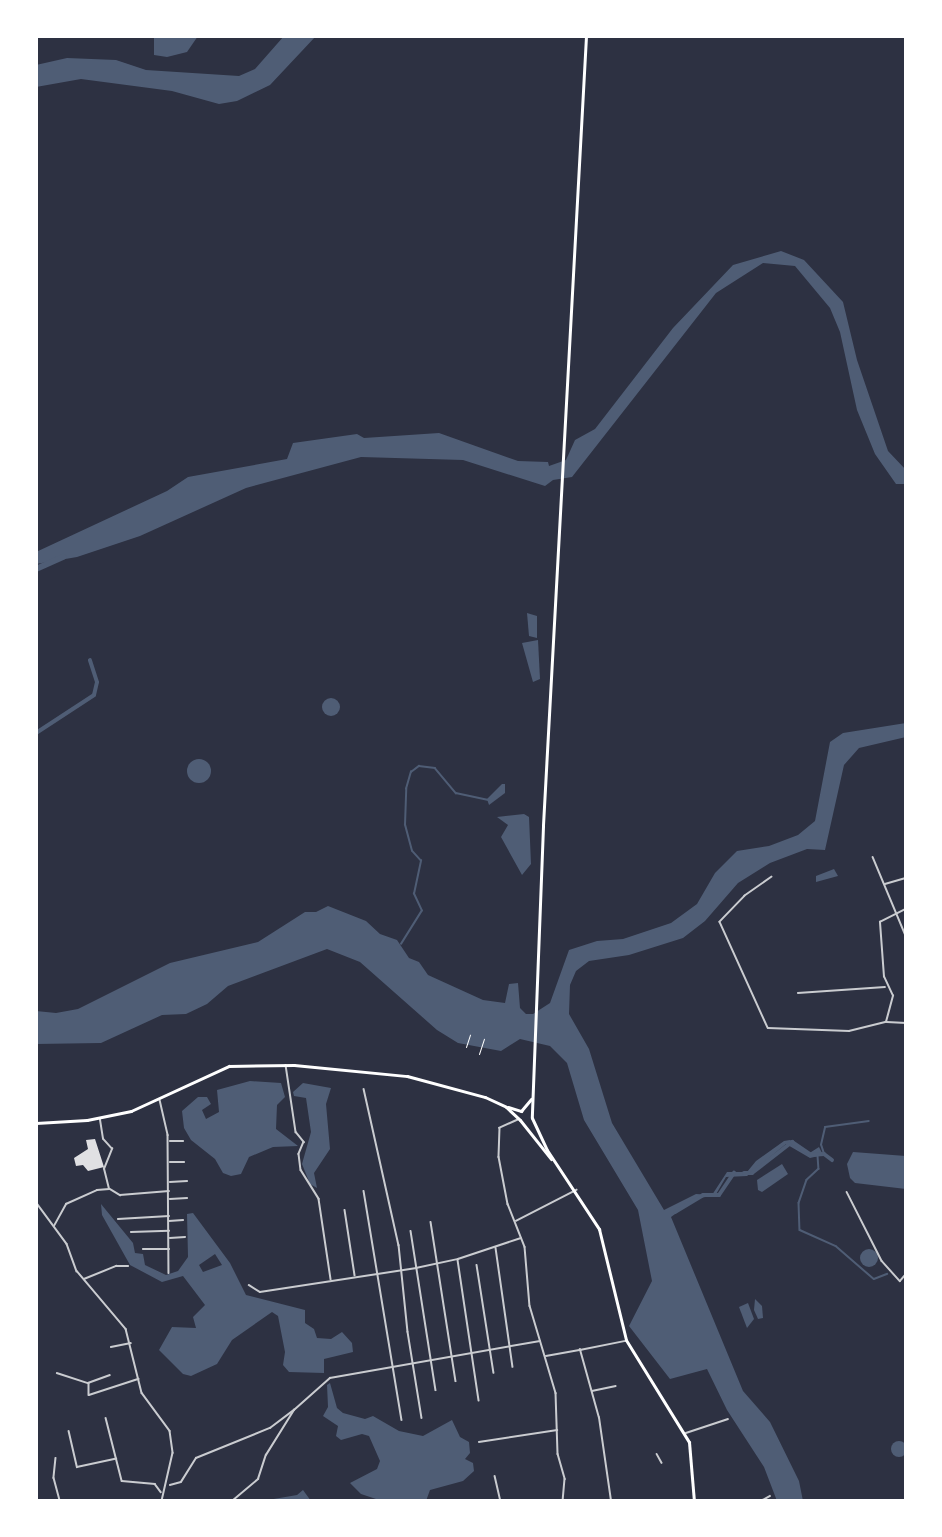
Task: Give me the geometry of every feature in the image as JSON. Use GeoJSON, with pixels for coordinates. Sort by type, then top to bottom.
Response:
{"type":"FeatureCollection","features":[{"type":"Feature","properties":{"kind":"highway"},"geometry":{"type":"LineString","coordinates":[[555,1163],[540,1139],[532,1118],[535,1008],[561,459],[586,36]]}},
{"type":"Feature","properties":{"kind":"highway"},"geometry":{"type":"LineString","coordinates":[[36,1123],[100,1118],[160,1100],[229,1066],[286,1065],[407,1076],[463,1089],[521,1111],[533,1095]]}},
{"type":"Feature","properties":{"kind":"highway"},"geometry":{"type":"LineString","coordinates":[[506,1107],[520,1120],[576,1191],[603,1239],[626,1340],[685,1433],[692,1454],[694,1501]]}},
{"type":"Feature","properties":{"kind":"street"},"geometry":{"type":"LineString","coordinates":[[873,857],[898,912],[906,936]]}},
{"type":"Feature","properties":{"kind":"street"},"geometry":{"type":"LineString","coordinates":[[772,877],[745,896],[720,922],[768,1028],[849,1031],[886,1022],[906,1023]]}},
{"type":"Feature","properties":{"kind":"street"},"geometry":{"type":"LineString","coordinates":[[884,884],[906,878]]}},
{"type":"Feature","properties":{"kind":"street"},"geometry":{"type":"LineString","coordinates":[[886,1022],[893,996],[886,986],[880,922],[906,909]]}},
{"type":"Feature","properties":{"kind":"street"},"geometry":{"type":"LineString","coordinates":[[798,993],[886,986]]}},
{"type":"Feature","properties":{"kind":"street"},"geometry":{"type":"LineString","coordinates":[[286,1065],[296,1132],[304,1143],[299,1154],[301,1170],[319,1199],[331,1280]]}},
{"type":"Feature","properties":{"kind":"street"},"geometry":{"type":"LineString","coordinates":[[364,1089],[402,1269],[422,1418]]}},
{"type":"Feature","properties":{"kind":"street"},"geometry":{"type":"LineString","coordinates":[[160,1100],[169,1142],[169,1273]]}},
{"type":"Feature","properties":{"kind":"street"},"geometry":{"type":"LineString","coordinates":[[100,1118],[103,1139],[112,1149],[104,1169],[109,1189]]}},
{"type":"Feature","properties":{"kind":"street"},"geometry":{"type":"LineString","coordinates":[[520,1120],[501,1126],[499,1133],[505,1188],[521,1238],[530,1306],[556,1393],[558,1454],[565,1479],[563,1501]]}},
{"type":"Feature","properties":{"kind":"street"},"geometry":{"type":"LineString","coordinates":[[169,1142],[183,1141]]}},
{"type":"Feature","properties":{"kind":"street"},"geometry":{"type":"LineString","coordinates":[[169,1162],[184,1162]]}},
{"type":"Feature","properties":{"kind":"street"},"geometry":{"type":"LineString","coordinates":[[170,1182],[187,1181]]}},
{"type":"Feature","properties":{"kind":"street"},"geometry":{"type":"LineString","coordinates":[[54,1226],[66,1204],[97,1190],[109,1189],[120,1195],[170,1191]]}},
{"type":"Feature","properties":{"kind":"street"},"geometry":{"type":"LineString","coordinates":[[363,1191],[402,1420]]}},
{"type":"Feature","properties":{"kind":"street"},"geometry":{"type":"LineString","coordinates":[[515,1221],[576,1191]]}},
{"type":"Feature","properties":{"kind":"street"},"geometry":{"type":"LineString","coordinates":[[847,1192],[882,1261],[900,1281],[906,1274]]}},
{"type":"Feature","properties":{"kind":"street"},"geometry":{"type":"LineString","coordinates":[[170,1199],[187,1198]]}},
{"type":"Feature","properties":{"kind":"street"},"geometry":{"type":"LineString","coordinates":[[36,1202],[54,1226],[84,1279],[110,1307],[132,1343],[142,1393],[163,1418],[172,1437],[168,1486]]}},
{"type":"Feature","properties":{"kind":"street"},"geometry":{"type":"LineString","coordinates":[[345,1210],[355,1275]]}},
{"type":"Feature","properties":{"kind":"street"},"geometry":{"type":"LineString","coordinates":[[118,1219],[170,1216]]}},
{"type":"Feature","properties":{"kind":"street"},"geometry":{"type":"LineString","coordinates":[[170,1221],[183,1220]]}},
{"type":"Feature","properties":{"kind":"street"},"geometry":{"type":"LineString","coordinates":[[431,1222],[435,1263],[456,1381]]}},
{"type":"Feature","properties":{"kind":"street"},"geometry":{"type":"LineString","coordinates":[[131,1232],[170,1231]]}},
{"type":"Feature","properties":{"kind":"street"},"geometry":{"type":"LineString","coordinates":[[411,1231],[436,1390]]}},
{"type":"Feature","properties":{"kind":"street"},"geometry":{"type":"LineString","coordinates":[[170,1238],[185,1237]]}},
{"type":"Feature","properties":{"kind":"street"},"geometry":{"type":"LineString","coordinates":[[249,1285],[260,1292],[355,1275],[416,1268],[458,1259],[521,1238]]}},
{"type":"Feature","properties":{"kind":"street"},"geometry":{"type":"LineString","coordinates":[[496,1247],[513,1367]]}},
{"type":"Feature","properties":{"kind":"street"},"geometry":{"type":"LineString","coordinates":[[143,1249],[170,1249]]}},
{"type":"Feature","properties":{"kind":"street"},"geometry":{"type":"LineString","coordinates":[[458,1259],[479,1400]]}},
{"type":"Feature","properties":{"kind":"street"},"geometry":{"type":"LineString","coordinates":[[477,1265],[494,1373]]}},
{"type":"Feature","properties":{"kind":"street"},"geometry":{"type":"LineString","coordinates":[[84,1279],[116,1266],[128,1266]]}},
{"type":"Feature","properties":{"kind":"street"},"geometry":{"type":"LineString","coordinates":[[545,1356],[626,1340]]}},
{"type":"Feature","properties":{"kind":"street"},"geometry":{"type":"LineString","coordinates":[[162,1492],[168,1486],[181,1482],[196,1458],[270,1428],[330,1378],[541,1341]]}},
{"type":"Feature","properties":{"kind":"street"},"geometry":{"type":"LineString","coordinates":[[111,1347],[132,1343]]}},
{"type":"Feature","properties":{"kind":"street"},"geometry":{"type":"LineString","coordinates":[[580,1350],[599,1418],[611,1501]]}},
{"type":"Feature","properties":{"kind":"street"},"geometry":{"type":"LineString","coordinates":[[57,1373],[89,1383],[110,1375]]}},
{"type":"Feature","properties":{"kind":"street"},"geometry":{"type":"LineString","coordinates":[[89,1383],[89,1395],[139,1378]]}},
{"type":"Feature","properties":{"kind":"street"},"geometry":{"type":"LineString","coordinates":[[591,1392],[615,1386]]}},
{"type":"Feature","properties":{"kind":"street"},"geometry":{"type":"LineString","coordinates":[[232,1501],[258,1479],[266,1455],[294,1410]]}},
{"type":"Feature","properties":{"kind":"street"},"geometry":{"type":"LineString","coordinates":[[106,1418],[122,1480],[155,1484],[162,1492],[162,1501]]}},
{"type":"Feature","properties":{"kind":"street"},"geometry":{"type":"LineString","coordinates":[[685,1433],[728,1419]]}},
{"type":"Feature","properties":{"kind":"street"},"geometry":{"type":"LineString","coordinates":[[479,1442],[558,1430]]}},
{"type":"Feature","properties":{"kind":"street"},"geometry":{"type":"LineString","coordinates":[[69,1431],[77,1467],[117,1459]]}},
{"type":"Feature","properties":{"kind":"street"},"geometry":{"type":"LineString","coordinates":[[657,1454],[662,1463]]}},
{"type":"Feature","properties":{"kind":"street"},"geometry":{"type":"LineString","coordinates":[[56,1458],[54,1478],[60,1501]]}},
{"type":"Feature","properties":{"kind":"street"},"geometry":{"type":"LineString","coordinates":[[495,1476],[501,1501]]}},
{"type":"Feature","properties":{"kind":"street"},"geometry":{"type":"LineString","coordinates":[[761,1501],[770,1496]]}},
{"type":"Feature","properties":{"kind":"path"},"geometry":{"type":"LineString","coordinates":[[466,1047],[470,1035]]}},
{"type":"Feature","properties":{"kind":"path"},"geometry":{"type":"LineString","coordinates":[[479,1054],[484,1039]]}},
{"type":"Feature","properties":{"kind":"water"},"geometry":{"type":"Polygon","coordinates":[[[154,36],[198,36],[187,52],[167,57],[154,55],[154,36]]]}},
{"type":"Feature","properties":{"kind":"water"},"geometry":{"type":"Polygon","coordinates":[[[284,36],[316,36],[270,85],[237,101],[219,104],[172,91],[81,79],[36,87],[36,65],[67,58],[116,60],[146,70],[239,76],[255,69],[284,36]]]}},
{"type":"Feature","properties":{"kind":"water"},"geometry":{"type":"Polygon","coordinates":[[[781,251],[804,260],[843,302],[857,360],[888,451],[906,470],[906,484],[896,484],[875,454],[857,410],[840,332],[830,308],[795,266],[763,263],[716,293],[572,477],[553,480],[545,486],[463,460],[361,457],[246,488],[140,536],[77,557],[36,564],[36,552],[167,491],[188,477],[287,459],[293,443],[357,434],[364,438],[439,433],[518,461],[548,462],[549,466],[566,460],[575,440],[595,429],[673,328],[733,265],[781,251]]]}},
{"type":"Feature","properties":{"kind":"water"},"geometry":{"type":"Polygon","coordinates":[[[527,613],[537,616],[537,638],[529,636],[527,613]]]}},
{"type":"Feature","properties":{"kind":"water"},"geometry":{"type":"Polygon","coordinates":[[[538,640],[540,679],[533,682],[522,643],[538,640]]]}},
{"type":"Feature","properties":{"kind":"water"},"geometry":{"type":"Polygon","coordinates":[[[331,698],[337,701],[340,707],[337,713],[331,716],[325,713],[322,707],[325,701],[331,698]]]}},
{"type":"Feature","properties":{"kind":"water"},"geometry":{"type":"Polygon","coordinates":[[[906,723],[906,737],[859,748],[844,765],[825,850],[807,849],[770,863],[738,883],[705,921],[683,938],[629,955],[589,961],[576,971],[570,985],[569,1014],[589,1049],[612,1123],[664,1210],[696,1194],[712,1195],[727,1172],[747,1172],[756,1161],[784,1141],[790,1140],[808,1154],[819,1147],[823,1155],[810,1158],[786,1144],[747,1176],[726,1177],[715,1196],[697,1198],[671,1217],[743,1391],[770,1422],[799,1481],[803,1501],[777,1501],[764,1467],[727,1410],[707,1369],[670,1379],[629,1326],[652,1281],[638,1210],[584,1120],[567,1063],[550,1046],[520,1039],[501,1051],[458,1043],[437,1030],[360,962],[327,949],[228,986],[207,1004],[186,1014],[162,1015],[101,1043],[36,1044],[36,1011],[56,1013],[78,1009],[170,963],[258,942],[305,912],[316,912],[328,906],[366,921],[380,934],[397,940],[409,958],[419,962],[428,975],[483,1000],[505,1003],[509,984],[518,983],[520,1008],[526,1014],[533,1014],[550,1003],[569,950],[597,941],[623,939],[671,923],[697,904],[715,873],[737,851],[769,846],[798,835],[815,821],[830,742],[843,733],[906,723]]]}},
{"type":"Feature","properties":{"kind":"water"},"geometry":{"type":"Polygon","coordinates":[[[199,759],[207,763],[211,771],[207,779],[199,783],[191,779],[187,771],[191,763],[199,759]]]}},
{"type":"Feature","properties":{"kind":"water"},"geometry":{"type":"Polygon","coordinates":[[[502,784],[505,784],[505,793],[489,805],[487,799],[502,784]]]}},
{"type":"Feature","properties":{"kind":"water"},"geometry":{"type":"Polygon","coordinates":[[[524,814],[529,817],[531,864],[522,875],[501,837],[508,825],[497,817],[524,814]]]}},
{"type":"Feature","properties":{"kind":"water"},"geometry":{"type":"Polygon","coordinates":[[[834,869],[838,876],[816,882],[816,876],[834,869]]]}},
{"type":"Feature","properties":{"kind":"water"},"geometry":{"type":"Polygon","coordinates":[[[250,1081],[281,1083],[285,1097],[277,1105],[276,1129],[298,1146],[273,1147],[249,1157],[241,1174],[231,1176],[223,1173],[215,1159],[191,1140],[184,1128],[182,1111],[198,1097],[207,1097],[211,1104],[202,1110],[206,1119],[219,1112],[217,1090],[250,1081]]]}},
{"type":"Feature","properties":{"kind":"water"},"geometry":{"type":"Polygon","coordinates":[[[303,1083],[331,1088],[326,1104],[330,1149],[314,1173],[317,1188],[310,1184],[302,1164],[311,1132],[306,1098],[294,1096],[293,1092],[303,1083]]]}},
{"type":"Feature","properties":{"kind":"water"},"geometry":{"type":"Polygon","coordinates":[[[853,1152],[906,1156],[906,1189],[855,1183],[850,1178],[847,1164],[853,1152]]]}},
{"type":"Feature","properties":{"kind":"water"},"geometry":{"type":"Polygon","coordinates":[[[782,1164],[788,1174],[762,1192],[758,1190],[757,1180],[782,1164]]]}},
{"type":"Feature","properties":{"kind":"water"},"geometry":{"type":"Polygon","coordinates":[[[101,1204],[133,1243],[135,1253],[143,1254],[145,1265],[166,1275],[178,1271],[188,1257],[187,1214],[193,1213],[230,1263],[246,1295],[305,1310],[305,1323],[314,1329],[317,1338],[331,1339],[342,1332],[352,1343],[353,1352],[324,1359],[324,1373],[289,1372],[283,1365],[285,1352],[278,1316],[272,1312],[232,1340],[217,1364],[191,1376],[183,1374],[159,1350],[172,1327],[196,1328],[193,1317],[205,1305],[183,1276],[162,1282],[130,1265],[102,1215],[101,1204]],[[215,1254],[199,1265],[203,1272],[222,1265],[215,1254]]]}},
{"type":"Feature","properties":{"kind":"water"},"geometry":{"type":"Polygon","coordinates":[[[869,1249],[875,1252],[878,1258],[875,1264],[869,1267],[863,1264],[860,1258],[863,1252],[869,1249]]]}},
{"type":"Feature","properties":{"kind":"water"},"geometry":{"type":"Polygon","coordinates":[[[755,1299],[762,1306],[763,1318],[758,1319],[754,1310],[755,1299]]]}},
{"type":"Feature","properties":{"kind":"water"},"geometry":{"type":"Polygon","coordinates":[[[748,1303],[754,1319],[747,1328],[739,1307],[748,1303]]]}},
{"type":"Feature","properties":{"kind":"water"},"geometry":{"type":"Polygon","coordinates":[[[330,1383],[337,1408],[343,1413],[365,1419],[373,1416],[399,1431],[423,1436],[452,1420],[460,1437],[469,1442],[470,1453],[465,1459],[473,1463],[474,1471],[463,1481],[430,1490],[426,1501],[382,1501],[361,1494],[350,1483],[377,1469],[380,1461],[369,1436],[362,1434],[341,1440],[336,1436],[338,1426],[323,1416],[328,1407],[327,1385],[330,1383]]]}},
{"type":"Feature","properties":{"kind":"water"},"geometry":{"type":"Polygon","coordinates":[[[899,1441],[905,1443],[907,1449],[905,1455],[899,1457],[893,1455],[891,1449],[893,1443],[899,1441]]]}},
{"type":"Feature","properties":{"kind":"water"},"geometry":{"type":"Polygon","coordinates":[[[303,1490],[311,1501],[262,1501],[297,1495],[303,1490]]]}},
{"type":"Feature","properties":{"kind":"building"},"geometry":{"type":"Polygon","coordinates":[[[95,1139],[104,1167],[88,1171],[83,1165],[76,1166],[74,1158],[88,1149],[86,1140],[95,1139]]]}},
{"type":"Feature","properties":{"kind":"waterway"},"geometry":{"type":"LineString","coordinates":[[36,569],[63,557]]}},
{"type":"Feature","properties":{"kind":"waterway"},"geometry":{"type":"LineString","coordinates":[[36,733],[94,695],[97,682],[90,660]]}},
{"type":"Feature","properties":{"kind":"waterway"},"geometry":{"type":"LineString","coordinates":[[401,944],[422,911],[414,894],[421,861],[412,851],[405,825],[406,789],[411,772],[419,766],[435,768],[456,793],[488,800]]}},
{"type":"Feature","properties":{"kind":"waterway"},"geometry":{"type":"LineString","coordinates":[[824,1154],[821,1145],[825,1127],[869,1121]]}},
{"type":"Feature","properties":{"kind":"waterway"},"geometry":{"type":"LineString","coordinates":[[744,1173],[752,1173],[792,1142],[811,1155],[824,1154],[832,1160]]}},
{"type":"Feature","properties":{"kind":"waterway"},"geometry":{"type":"LineString","coordinates":[[818,1156],[819,1169],[807,1180],[799,1203],[800,1230],[836,1246],[874,1279],[887,1274]]}},
{"type":"Feature","properties":{"kind":"waterway"},"geometry":{"type":"LineString","coordinates":[[675,1212],[703,1195],[719,1195],[734,1173]]}},
{"type":"Feature","properties":{"kind":"waterway"},"geometry":{"type":"LineString","coordinates":[[36,1220],[36,1225]]}}]}
